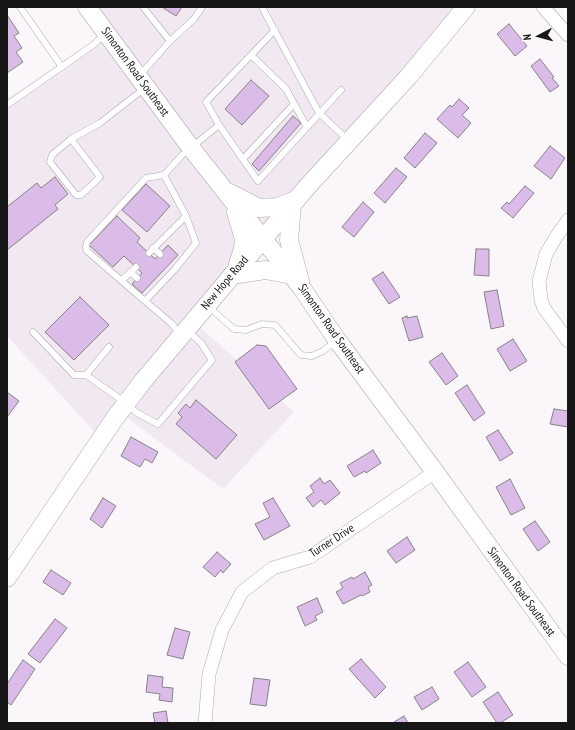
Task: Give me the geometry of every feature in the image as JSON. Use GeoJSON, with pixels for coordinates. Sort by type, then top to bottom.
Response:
{"type":"FeatureCollection","features":[{"type":"Feature","properties":{"kind":"street","name":"New Hope Road"},"geometry":{"type":"LineString","coordinates":[[7,578],[126,403],[183,332],[307,187],[408,76],[466,7]]}},
{"type":"Feature","properties":{"kind":"street"},"geometry":{"type":"LineString","coordinates":[[543,7],[568,35]]}},
{"type":"Feature","properties":{"kind":"street","name":"Simonton Road Southeast"},"geometry":{"type":"LineString","coordinates":[[92,9],[106,33],[191,148],[296,281],[337,340],[435,472],[568,656]]}},
{"type":"Feature","properties":{"kind":"street"},"geometry":{"type":"LineString","coordinates":[[228,195],[259,208],[278,207],[294,202],[289,240],[296,281],[265,270],[234,273],[243,249],[244,239],[228,195]]}},
{"type":"Feature","properties":{"kind":"street"},"geometry":{"type":"LineString","coordinates":[[568,220],[546,254],[539,281],[544,308],[568,340]]}},
{"type":"Feature","properties":{"kind":"street","name":"Turner Drive"},"geometry":{"type":"LineString","coordinates":[[205,723],[209,674],[222,630],[242,592],[273,568],[310,557],[435,472]]}},
{"type":"Feature","properties":{"kind":"lane"},"geometry":{"type":"LineString","coordinates":[[20,7],[62,67]]}},
{"type":"Feature","properties":{"kind":"lane"},"geometry":{"type":"LineString","coordinates":[[143,7],[170,41]]}},
{"type":"Feature","properties":{"kind":"lane"},"geometry":{"type":"LineString","coordinates":[[71,139],[100,177],[81,195],[76,195],[50,162],[52,155],[71,139],[100,123],[142,82],[170,41],[194,19],[202,7]]}},
{"type":"Feature","properties":{"kind":"lane"},"geometry":{"type":"LineString","coordinates":[[262,7],[319,113],[349,142]]}},
{"type":"Feature","properties":{"kind":"lane"},"geometry":{"type":"LineString","coordinates":[[275,30],[206,102],[219,125],[258,181],[341,90]]}},
{"type":"Feature","properties":{"kind":"lane"},"geometry":{"type":"LineString","coordinates":[[7,105],[93,45],[106,33]]}},
{"type":"Feature","properties":{"kind":"lane"},"geometry":{"type":"LineString","coordinates":[[251,55],[286,89],[307,126]]}},
{"type":"Feature","properties":{"kind":"lane"},"geometry":{"type":"LineString","coordinates":[[242,159],[294,104]]}},
{"type":"Feature","properties":{"kind":"lane"},"geometry":{"type":"LineString","coordinates":[[33,332],[74,375],[86,375],[126,403],[137,413],[158,424],[212,360],[201,343],[170,323],[87,251],[87,242],[146,178],[164,175],[182,155],[219,125]]}},
{"type":"Feature","properties":{"kind":"lane"},"geometry":{"type":"LineString","coordinates":[[145,302],[163,282],[172,266],[196,243],[186,216],[164,175]]}},
{"type":"Feature","properties":{"kind":"lane"},"geometry":{"type":"LineString","coordinates":[[160,254],[151,250],[186,216]]}},
{"type":"Feature","properties":{"kind":"lane"},"geometry":{"type":"LineString","coordinates":[[122,280],[136,267]]}},
{"type":"Feature","properties":{"kind":"lane"},"geometry":{"type":"LineString","coordinates":[[130,272],[137,278]]}},
{"type":"Feature","properties":{"kind":"lane"},"geometry":{"type":"LineString","coordinates":[[158,276],[163,282]]}},
{"type":"Feature","properties":{"kind":"lane"},"geometry":{"type":"LineString","coordinates":[[148,287],[153,292]]}},
{"type":"Feature","properties":{"kind":"lane"},"geometry":{"type":"LineString","coordinates":[[207,305],[234,329],[246,330],[262,324],[275,325],[300,355],[312,356],[323,351],[337,340]]}},
{"type":"Feature","properties":{"kind":"lane"},"geometry":{"type":"LineString","coordinates":[[86,375],[109,348]]}},
{"type":"Feature","properties":{"kind":"shaded area"},"geometry":{"type":"Polygon","coordinates":[[[83,7],[470,7],[192,320],[294,412],[223,489],[122,414],[102,440],[7,336],[7,99],[101,35],[83,7]]]}},
{"type":"Feature","properties":{"kind":"building"},"geometry":{"type":"Polygon","coordinates":[[[162,7],[182,7],[176,16],[162,7]]]}},
{"type":"Feature","properties":{"kind":"building"},"geometry":{"type":"Polygon","coordinates":[[[7,15],[19,33],[14,36],[22,48],[16,52],[23,62],[7,73],[7,15]]]}},
{"type":"Feature","properties":{"kind":"building"},"geometry":{"type":"Polygon","coordinates":[[[509,24],[527,46],[515,56],[497,34],[509,24]]]}},
{"type":"Feature","properties":{"kind":"building"},"geometry":{"type":"Polygon","coordinates":[[[540,59],[559,86],[550,92],[531,66],[540,59]]]}},
{"type":"Feature","properties":{"kind":"building"},"geometry":{"type":"Polygon","coordinates":[[[251,80],[269,96],[242,125],[225,109],[251,80]]]}},
{"type":"Feature","properties":{"kind":"building"},"geometry":{"type":"Polygon","coordinates":[[[459,99],[469,108],[462,115],[471,123],[458,138],[437,119],[450,105],[452,107],[459,99]]]}},
{"type":"Feature","properties":{"kind":"building"},"geometry":{"type":"Polygon","coordinates":[[[293,116],[301,123],[259,171],[252,164],[293,116]]]}},
{"type":"Feature","properties":{"kind":"building"},"geometry":{"type":"Polygon","coordinates":[[[425,133],[437,143],[415,168],[404,158],[425,133]]]}},
{"type":"Feature","properties":{"kind":"building"},"geometry":{"type":"Polygon","coordinates":[[[550,146],[565,158],[551,179],[534,166],[550,146]]]}},
{"type":"Feature","properties":{"kind":"building"},"geometry":{"type":"Polygon","coordinates":[[[396,168],[407,177],[385,203],[374,193],[396,168]]]}},
{"type":"Feature","properties":{"kind":"building"},"geometry":{"type":"Polygon","coordinates":[[[55,177],[68,194],[55,205],[58,209],[7,250],[7,207],[37,183],[41,188],[55,177]]]}},
{"type":"Feature","properties":{"kind":"building"},"geometry":{"type":"Polygon","coordinates":[[[146,184],[170,206],[147,232],[122,210],[146,184]]]}},
{"type":"Feature","properties":{"kind":"building"},"geometry":{"type":"Polygon","coordinates":[[[525,186],[534,193],[513,218],[501,208],[507,202],[509,204],[525,186]]]}},
{"type":"Feature","properties":{"kind":"building"},"geometry":{"type":"Polygon","coordinates":[[[363,202],[374,212],[354,237],[342,227],[363,202]]]}},
{"type":"Feature","properties":{"kind":"building"},"geometry":{"type":"Polygon","coordinates":[[[117,216],[140,238],[137,242],[155,259],[168,245],[178,255],[142,293],[132,284],[142,273],[124,256],[113,267],[89,245],[117,216]]]}},
{"type":"Feature","properties":{"kind":"building"},"geometry":{"type":"Polygon","coordinates":[[[476,249],[489,249],[489,276],[474,275],[476,249]]]}},
{"type":"Feature","properties":{"kind":"building"},"geometry":{"type":"Polygon","coordinates":[[[383,272],[400,297],[389,304],[372,279],[383,272]]]}},
{"type":"Feature","properties":{"kind":"building"},"geometry":{"type":"Polygon","coordinates":[[[497,290],[504,326],[491,329],[484,292],[497,290]]]}},
{"type":"Feature","properties":{"kind":"building"},"geometry":{"type":"Polygon","coordinates":[[[80,297],[109,325],[74,360],[45,332],[80,297]]]}},
{"type":"Feature","properties":{"kind":"building"},"geometry":{"type":"Polygon","coordinates":[[[407,316],[407,318],[417,316],[423,337],[409,341],[402,318],[407,316]]]}},
{"type":"Feature","properties":{"kind":"building"},"geometry":{"type":"Polygon","coordinates":[[[513,339],[527,361],[510,371],[497,349],[513,339]]]}},
{"type":"Feature","properties":{"kind":"building"},"geometry":{"type":"Polygon","coordinates":[[[257,345],[266,346],[297,389],[269,409],[235,362],[257,345]]]}},
{"type":"Feature","properties":{"kind":"building"},"geometry":{"type":"Polygon","coordinates":[[[442,353],[458,376],[446,385],[429,362],[442,353]]]}},
{"type":"Feature","properties":{"kind":"building"},"geometry":{"type":"Polygon","coordinates":[[[467,385],[485,413],[474,421],[455,393],[467,385]]]}},
{"type":"Feature","properties":{"kind":"building"},"geometry":{"type":"Polygon","coordinates":[[[7,392],[19,401],[7,417],[7,392]]]}},
{"type":"Feature","properties":{"kind":"building"},"geometry":{"type":"Polygon","coordinates":[[[196,400],[237,435],[216,459],[176,424],[182,417],[178,413],[186,404],[190,408],[196,400]]]}},
{"type":"Feature","properties":{"kind":"building"},"geometry":{"type":"Polygon","coordinates":[[[554,409],[568,411],[568,427],[550,424],[554,409]]]}},
{"type":"Feature","properties":{"kind":"building"},"geometry":{"type":"Polygon","coordinates":[[[498,430],[513,453],[500,461],[486,437],[498,430]]]}},
{"type":"Feature","properties":{"kind":"building"},"geometry":{"type":"Polygon","coordinates":[[[131,437],[158,452],[152,463],[145,459],[140,467],[121,456],[131,437]]]}},
{"type":"Feature","properties":{"kind":"building"},"geometry":{"type":"Polygon","coordinates":[[[373,450],[381,463],[366,473],[365,471],[354,477],[347,466],[373,450]]]}},
{"type":"Feature","properties":{"kind":"building"},"geometry":{"type":"Polygon","coordinates":[[[320,478],[324,484],[330,480],[340,493],[325,505],[321,500],[313,507],[306,498],[314,492],[310,486],[320,478]]]}},
{"type":"Feature","properties":{"kind":"building"},"geometry":{"type":"Polygon","coordinates":[[[510,479],[525,508],[511,515],[496,487],[510,479]]]}},
{"type":"Feature","properties":{"kind":"building"},"geometry":{"type":"Polygon","coordinates":[[[103,498],[116,506],[102,528],[90,519],[103,498]]]}},
{"type":"Feature","properties":{"kind":"building"},"geometry":{"type":"Polygon","coordinates":[[[273,498],[290,526],[264,540],[255,524],[270,517],[263,503],[273,498]]]}},
{"type":"Feature","properties":{"kind":"building"},"geometry":{"type":"Polygon","coordinates":[[[535,521],[550,542],[538,551],[523,529],[535,521]]]}},
{"type":"Feature","properties":{"kind":"building"},"geometry":{"type":"Polygon","coordinates":[[[407,537],[415,550],[396,563],[387,551],[407,537]]]}},
{"type":"Feature","properties":{"kind":"building"},"geometry":{"type":"Polygon","coordinates":[[[217,552],[231,564],[223,573],[221,570],[215,577],[203,567],[217,552]]]}},
{"type":"Feature","properties":{"kind":"building"},"geometry":{"type":"Polygon","coordinates":[[[51,570],[71,583],[63,595],[43,582],[51,570]]]}},
{"type":"Feature","properties":{"kind":"building"},"geometry":{"type":"Polygon","coordinates":[[[365,572],[372,585],[368,587],[370,592],[343,604],[336,592],[343,588],[340,583],[352,577],[353,579],[365,572]]]}},
{"type":"Feature","properties":{"kind":"building"},"geometry":{"type":"Polygon","coordinates":[[[317,598],[323,612],[315,616],[317,620],[305,626],[297,607],[317,598]]]}},
{"type":"Feature","properties":{"kind":"building"},"geometry":{"type":"Polygon","coordinates":[[[55,619],[67,628],[40,663],[28,654],[55,619]]]}},
{"type":"Feature","properties":{"kind":"building"},"geometry":{"type":"Polygon","coordinates":[[[175,628],[190,632],[183,659],[167,655],[175,628]]]}},
{"type":"Feature","properties":{"kind":"building"},"geometry":{"type":"Polygon","coordinates":[[[361,659],[386,687],[375,698],[349,669],[361,659]]]}},
{"type":"Feature","properties":{"kind":"building"},"geometry":{"type":"Polygon","coordinates":[[[23,660],[35,669],[11,705],[7,702],[7,684],[23,660]]]}},
{"type":"Feature","properties":{"kind":"building"},"geometry":{"type":"Polygon","coordinates":[[[468,662],[486,687],[472,697],[454,672],[468,662]]]}},
{"type":"Feature","properties":{"kind":"building"},"geometry":{"type":"Polygon","coordinates":[[[148,675],[163,677],[162,687],[173,688],[172,702],[159,700],[160,694],[146,692],[148,675]]]}},
{"type":"Feature","properties":{"kind":"building"},"geometry":{"type":"Polygon","coordinates":[[[254,678],[270,680],[266,706],[250,704],[254,678]]]}},
{"type":"Feature","properties":{"kind":"building"},"geometry":{"type":"Polygon","coordinates":[[[432,687],[439,699],[422,710],[414,697],[432,687]]]}},
{"type":"Feature","properties":{"kind":"building"},"geometry":{"type":"Polygon","coordinates":[[[498,692],[513,715],[500,723],[497,723],[483,702],[498,692]]]}},
{"type":"Feature","properties":{"kind":"building"},"geometry":{"type":"Polygon","coordinates":[[[166,711],[168,723],[155,723],[153,713],[166,711]]]}},
{"type":"Feature","properties":{"kind":"building"},"geometry":{"type":"Polygon","coordinates":[[[404,716],[408,723],[394,722],[404,716]]]}}]}
